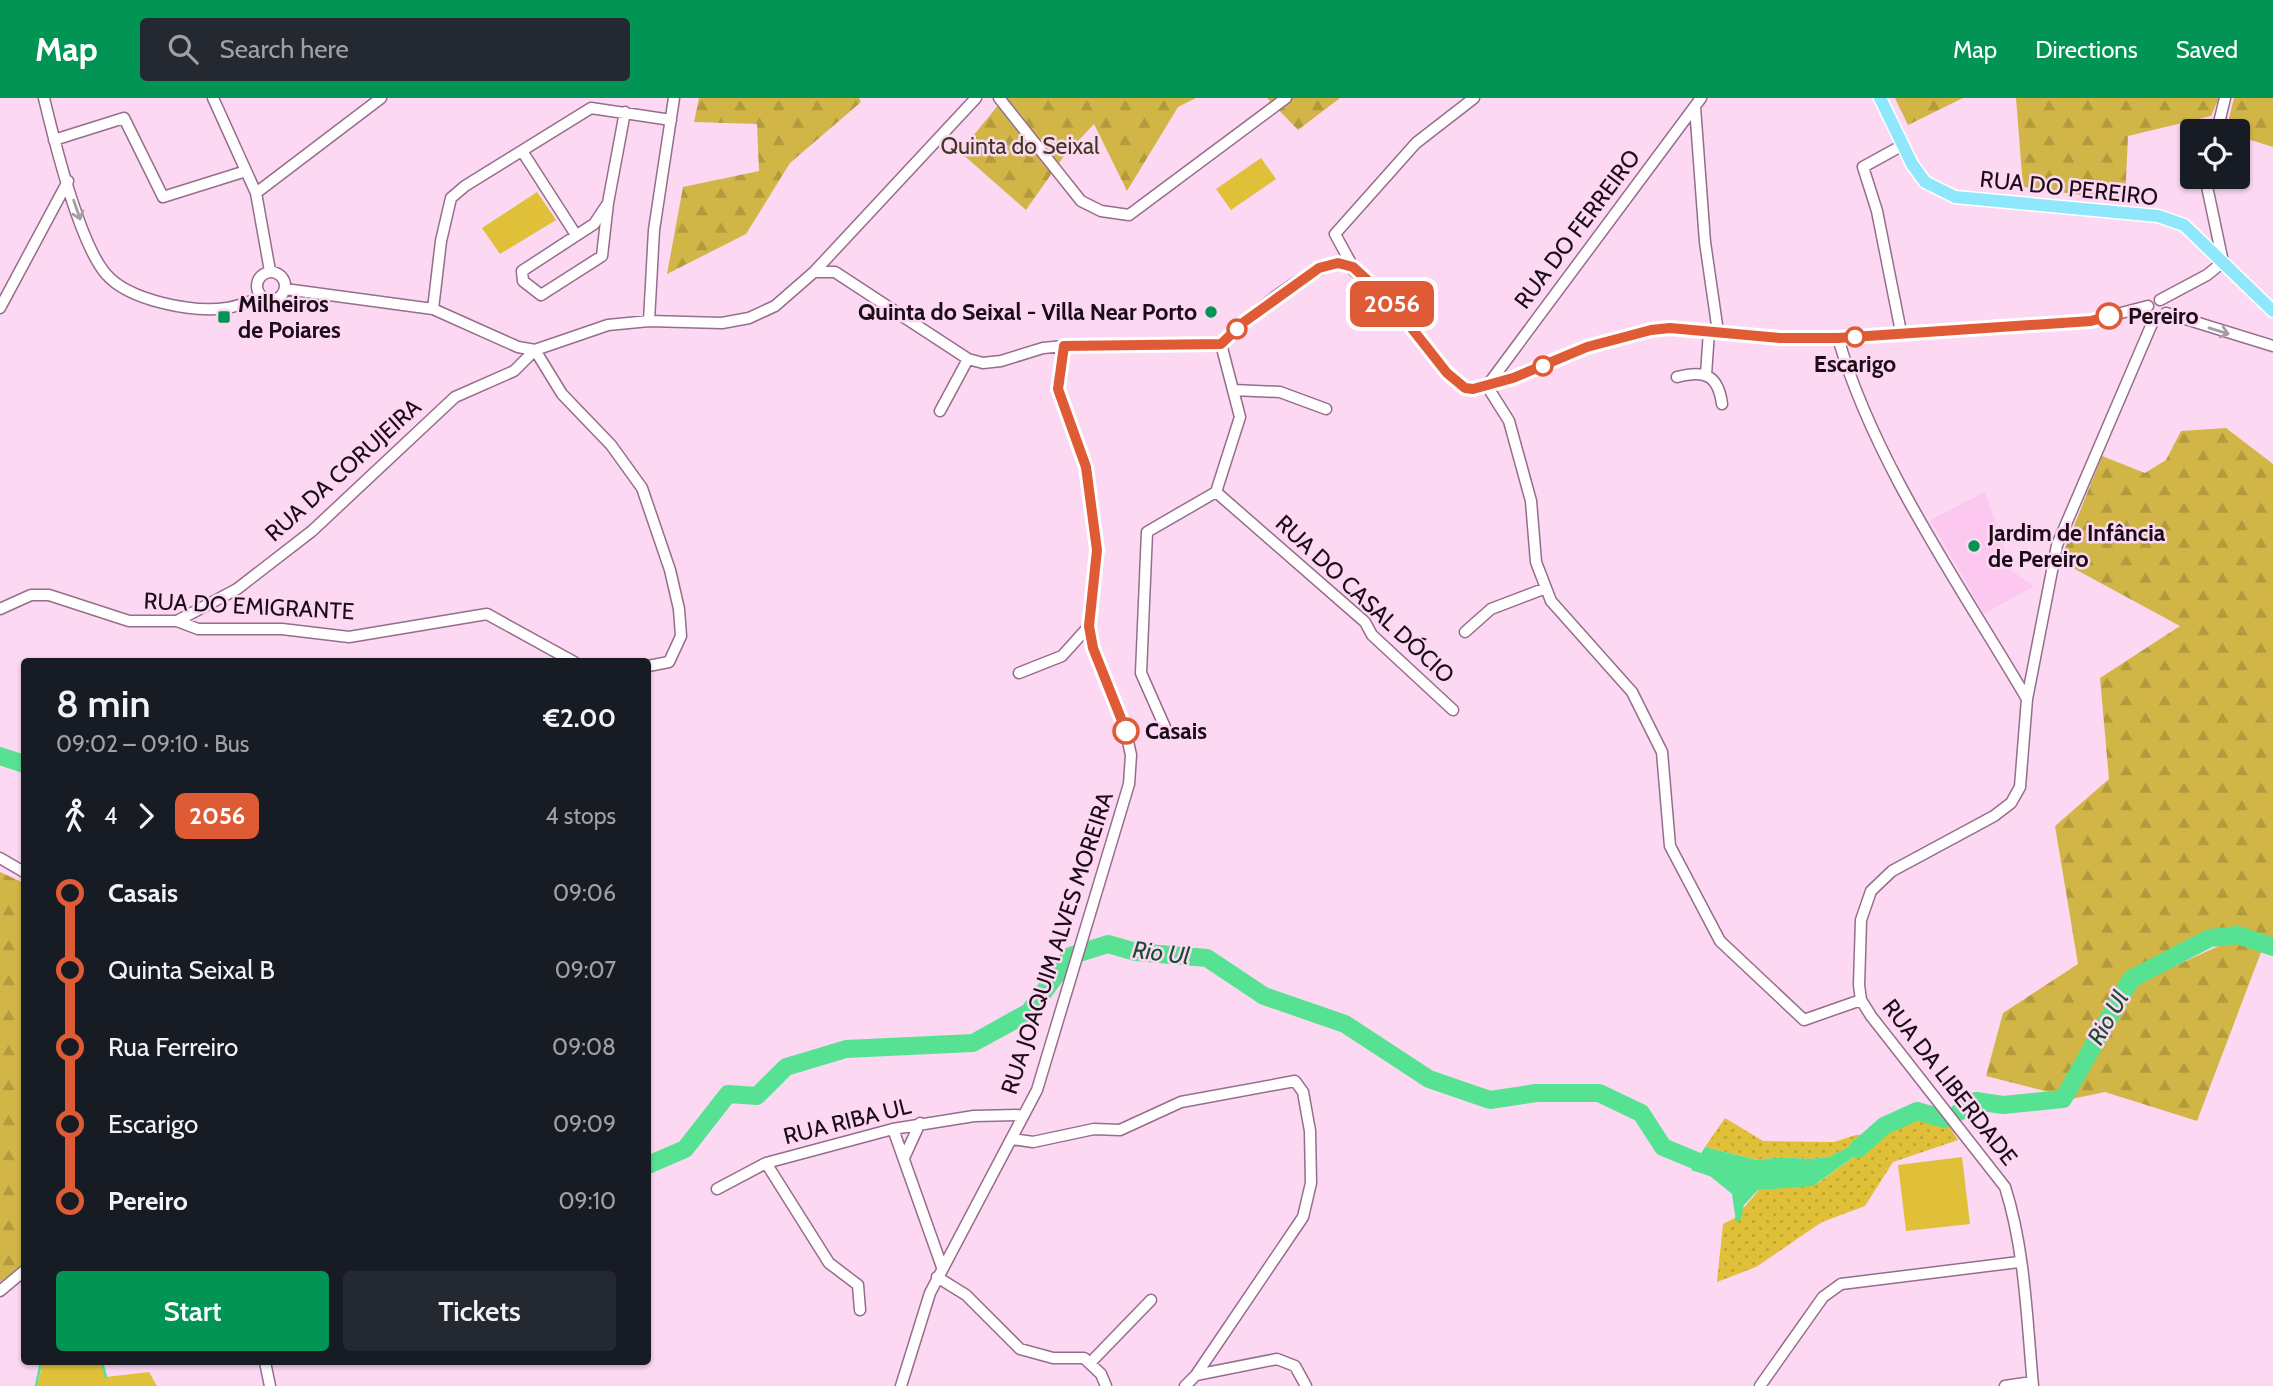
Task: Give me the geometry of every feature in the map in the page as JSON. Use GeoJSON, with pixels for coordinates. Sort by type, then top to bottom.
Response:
{"type":"FeatureCollection","features":[{"type":"Feature","properties":{"kind":"main road","name":"RUA DO PEREIRO"},"geometry":{"type":"LineString","coordinates":[[1880,98],[1924,182],[1955,197],[2158,216],[2184,225],[2273,311]]}},
{"type":"Feature","properties":{"kind":"street"},"geometry":{"type":"LineString","coordinates":[[44,98],[54,140],[91,251],[107,276],[123,287],[155,301],[203,309],[225,308],[263,297],[276,299],[285,289]]}},
{"type":"Feature","properties":{"kind":"street"},"geometry":{"type":"LineString","coordinates":[[256,193],[381,98]]}},
{"type":"Feature","properties":{"kind":"street"},"geometry":{"type":"LineString","coordinates":[[582,98],[582,114]]}},
{"type":"Feature","properties":{"kind":"street"},"geometry":{"type":"LineString","coordinates":[[649,321],[654,230],[674,98]]}},
{"type":"Feature","properties":{"kind":"street"},"geometry":{"type":"LineString","coordinates":[[285,289],[433,309],[519,347],[535,350],[608,325],[649,321],[722,323],[750,318],[775,306],[814,272],[976,98]]}},
{"type":"Feature","properties":{"kind":"street"},"geometry":{"type":"LineString","coordinates":[[999,98],[1081,201],[1101,211],[1129,215],[1286,98]]}},
{"type":"Feature","properties":{"kind":"street"},"geometry":{"type":"LineString","coordinates":[[1474,98],[1416,143],[1335,234],[1353,267],[1391,302],[1459,384],[1473,389],[1587,347],[1631,334],[1670,328],[1780,338],[1838,338],[2091,321],[2148,306],[2154,300],[2161,300],[2207,275],[2222,262],[2207,189]]}},
{"type":"Feature","properties":{"kind":"street"},"geometry":{"type":"LineString","coordinates":[[2220,119],[2225,98]]}},
{"type":"Feature","properties":{"kind":"street"},"geometry":{"type":"LineString","coordinates":[[218,101],[256,193],[270,271]]}},
{"type":"Feature","properties":{"kind":"street"},"geometry":{"type":"LineString","coordinates":[[1698,102],[1705,242],[1713,332],[1706,375]]}},
{"type":"Feature","properties":{"kind":"street","name":"RUA DO FERREIRO"},"geometry":{"type":"LineString","coordinates":[[1487,386],[1698,102]]}},
{"type":"Feature","properties":{"kind":"street"},"geometry":{"type":"LineString","coordinates":[[433,309],[441,242],[451,198],[591,108],[671,120]]}},
{"type":"Feature","properties":{"kind":"street"},"geometry":{"type":"LineString","coordinates":[[608,203],[594,224],[522,271],[523,281],[541,295],[603,256],[608,203],[625,112]]}},
{"type":"Feature","properties":{"kind":"street"},"geometry":{"type":"LineString","coordinates":[[54,140],[124,118],[163,197],[246,170]]}},
{"type":"Feature","properties":{"kind":"street"},"geometry":{"type":"LineString","coordinates":[[1901,332],[1878,211],[1863,167],[1903,145]]}},
{"type":"Feature","properties":{"kind":"street"},"geometry":{"type":"LineString","coordinates":[[522,151],[576,235]]}},
{"type":"Feature","properties":{"kind":"street"},"geometry":{"type":"LineString","coordinates":[[0,308],[68,181]]}},
{"type":"Feature","properties":{"kind":"street"},"geometry":{"type":"LineString","coordinates":[[814,272],[827,270],[842,276],[968,359],[992,363],[1043,348],[1064,346],[1221,344],[1244,322],[1319,268],[1338,263],[1353,267]]}},
{"type":"Feature","properties":{"kind":"street"},"geometry":{"type":"LineString","coordinates":[[263,297],[257,284],[262,275],[270,271],[282,276],[285,289]]}},
{"type":"Feature","properties":{"kind":"street"},"geometry":{"type":"LineString","coordinates":[[2148,306],[2147,313],[2154,319],[2160,319],[2166,313],[2167,307],[2161,300]]}},
{"type":"Feature","properties":{"kind":"street"},"geometry":{"type":"LineString","coordinates":[[2166,313],[2273,346]]}},
{"type":"Feature","properties":{"kind":"street","name":"RUA DA LIBERDADE"},"geometry":{"type":"LineString","coordinates":[[2032,1384],[2020,1262],[2012,1210],[2005,1188],[1861,1000],[1861,920],[1871,891],[1892,871],[1994,816],[2011,803],[2020,788],[2027,699],[2057,545],[2154,319]]}},
{"type":"Feature","properties":{"kind":"street"},"geometry":{"type":"LineString","coordinates":[[1838,338],[1847,369],[1883,454],[2027,699]]}},
{"type":"Feature","properties":{"kind":"street"},"geometry":{"type":"LineString","coordinates":[[1168,734],[1141,673],[1147,532],[1216,492],[1240,417],[1221,344]]}},
{"type":"Feature","properties":{"kind":"street","name":"RUA JOAQUIM ALVES MOREIRA"},"geometry":{"type":"LineString","coordinates":[[904,1383],[939,1272],[1037,1090],[1129,784],[1131,755],[1125,728],[1093,648],[1089,626],[1097,550],[1086,467],[1058,389],[1064,346]]}},
{"type":"Feature","properties":{"kind":"street"},"geometry":{"type":"LineString","coordinates":[[535,350],[562,394],[611,445],[642,488],[670,569],[679,609],[681,636],[669,662],[651,665]]}},
{"type":"Feature","properties":{"kind":"street","name":"RUA DA CORUJEIRA"},"geometry":{"type":"LineString","coordinates":[[177,621],[237,589],[312,531],[455,397],[514,371],[535,350]]}},
{"type":"Feature","properties":{"kind":"street"},"geometry":{"type":"LineString","coordinates":[[940,411],[968,359]]}},
{"type":"Feature","properties":{"kind":"street"},"geometry":{"type":"LineString","coordinates":[[1677,377],[1698,372],[1706,375],[1720,388],[1722,404]]}},
{"type":"Feature","properties":{"kind":"street"},"geometry":{"type":"LineString","coordinates":[[1487,386],[1509,421],[1531,501],[1536,562],[1551,601],[1632,692],[1662,752],[1670,846],[1720,941],[1804,1020],[1861,1000]]}},
{"type":"Feature","properties":{"kind":"street"},"geometry":{"type":"LineString","coordinates":[[1233,390],[1280,392],[1326,409]]}},
{"type":"Feature","properties":{"kind":"street","name":"RUA DO CASAL DÓCIO"},"geometry":{"type":"LineString","coordinates":[[1216,492],[1365,622],[1372,635],[1453,710]]}},
{"type":"Feature","properties":{"kind":"street"},"geometry":{"type":"LineString","coordinates":[[1465,632],[1491,609],[1546,588]]}},
{"type":"Feature","properties":{"kind":"street","name":"RUA DO EMIGRANTE"},"geometry":{"type":"LineString","coordinates":[[0,609],[31,595],[49,595],[130,621],[177,621],[198,628],[282,629],[349,637],[487,614],[566,658]]}},
{"type":"Feature","properties":{"kind":"street"},"geometry":{"type":"LineString","coordinates":[[1020,673],[1062,656],[1089,626]]}},
{"type":"Feature","properties":{"kind":"street"},"geometry":{"type":"LineString","coordinates":[[0,858],[21,870]]}},
{"type":"Feature","properties":{"kind":"street"},"geometry":{"type":"LineString","coordinates":[[995,1117],[1013,1136],[1033,1142],[1094,1129],[1120,1130],[1181,1102],[1295,1081],[1303,1092],[1310,1131],[1311,1183],[1303,1217],[1196,1375],[1185,1386]]}},
{"type":"Feature","properties":{"kind":"street","name":"RUA RIBA UL"},"geometry":{"type":"LineString","coordinates":[[717,1189],[766,1163],[892,1129],[974,1116],[1024,1115]]}},
{"type":"Feature","properties":{"kind":"street"},"geometry":{"type":"LineString","coordinates":[[904,1158],[920,1123]]}},
{"type":"Feature","properties":{"kind":"street"},"geometry":{"type":"LineString","coordinates":[[892,1129],[904,1158],[939,1272],[1020,1349],[1053,1358],[1084,1358],[1101,1374],[1106,1386]]}},
{"type":"Feature","properties":{"kind":"street"},"geometry":{"type":"LineString","coordinates":[[766,1163],[829,1263],[858,1284],[860,1310]]}},
{"type":"Feature","properties":{"kind":"street"},"geometry":{"type":"LineString","coordinates":[[1759,1386],[1823,1297],[1841,1284],[2020,1262]]}},
{"type":"Feature","properties":{"kind":"street"},"geometry":{"type":"LineString","coordinates":[[0,1291],[21,1274]]}},
{"type":"Feature","properties":{"kind":"street"},"geometry":{"type":"LineString","coordinates":[[1091,1362],[1151,1300]]}},
{"type":"Feature","properties":{"kind":"street"},"geometry":{"type":"LineString","coordinates":[[1196,1375],[1277,1359],[1295,1366],[1306,1386]]}},
{"type":"Feature","properties":{"kind":"street"},"geometry":{"type":"LineString","coordinates":[[266,1365],[270,1386]]}},
{"type":"Feature","properties":{"kind":"street"},"geometry":{"type":"LineString","coordinates":[[2005,1386],[2032,1384]]}},
{"type":"Feature","properties":{"kind":"shaded area"},"geometry":{"type":"Polygon","coordinates":[[[1261,158],[1276,179],[1231,210],[1216,189],[1261,158]]]}},
{"type":"Feature","properties":{"kind":"shaded area"},"geometry":{"type":"Polygon","coordinates":[[[537,192],[556,220],[500,254],[482,228],[537,192]]]}},
{"type":"Feature","properties":{"kind":"shaded area","name":"Jardim de Infância de Pereiro"},"geometry":{"type":"Polygon","coordinates":[[[1985,492],[2012,571],[2034,586],[1984,614],[1930,520],[1985,492]]]}},
{"type":"Feature","properties":{"kind":"shaded area"},"geometry":{"type":"Polygon","coordinates":[[[1917,1111],[1945,1119],[1958,1140],[1893,1162],[1865,1206],[1822,1222],[1756,1267],[1717,1282],[1723,1224],[1735,1218],[1759,1190],[1818,1183],[1865,1149],[1872,1135],[1829,1157],[1757,1160],[1705,1147],[1725,1118],[1763,1141],[1834,1142],[1856,1135],[1874,1134],[1884,1126],[1917,1111]]]}},
{"type":"Feature","properties":{"kind":"shaded area"},"geometry":{"type":"Polygon","coordinates":[[[1874,1134],[1865,1149],[1813,1186],[1758,1190],[1744,1205],[1741,1219],[1736,1222],[1732,1194],[1710,1176],[1691,1170],[1705,1147],[1757,1160],[1781,1157],[1808,1159],[1829,1157],[1874,1134]]]}},
{"type":"Feature","properties":{"kind":"shaded area"},"geometry":{"type":"Polygon","coordinates":[[[1962,1157],[1970,1224],[1906,1231],[1898,1165],[1962,1157]]]}},
{"type":"Feature","properties":{"kind":"shaded area"},"geometry":{"type":"Polygon","coordinates":[[[42,1365],[103,1365],[106,1377],[149,1372],[157,1386],[37,1386],[42,1365]]]}},
{"type":"Feature","properties":{"kind":"green space"},"geometry":{"type":"Polygon","coordinates":[[[699,98],[859,98],[861,102],[790,163],[746,234],[667,274],[683,187],[759,171],[757,124],[694,122],[699,98]]]}},
{"type":"Feature","properties":{"kind":"green space","name":"Quinta do Seixal"},"geometry":{"type":"Polygon","coordinates":[[[1004,98],[1196,98],[1178,107],[1127,191],[1094,124],[1064,156],[1026,210],[960,152],[1004,98]]]}},
{"type":"Feature","properties":{"kind":"green space"},"geometry":{"type":"Polygon","coordinates":[[[1267,98],[1340,98],[1298,130],[1267,98]]]}},
{"type":"Feature","properties":{"kind":"green space"},"geometry":{"type":"Polygon","coordinates":[[[1895,98],[1963,98],[1908,125],[1895,98]]]}},
{"type":"Feature","properties":{"kind":"green space"},"geometry":{"type":"Polygon","coordinates":[[[2016,98],[2219,98],[2211,116],[2180,119],[2180,123],[2128,136],[2125,201],[2023,187],[2016,98]]]}},
{"type":"Feature","properties":{"kind":"green space"},"geometry":{"type":"Polygon","coordinates":[[[2234,98],[2273,98],[2273,147],[2250,140],[2250,119],[2229,119],[2234,98]]]}},
{"type":"Feature","properties":{"kind":"green space"},"geometry":{"type":"Polygon","coordinates":[[[2226,428],[2273,464],[2273,940],[2238,930],[2210,933],[2128,973],[2057,1094],[1986,1076],[2003,1013],[2078,964],[2055,826],[2109,779],[2100,678],[2180,626],[2060,561],[2102,456],[2145,473],[2166,460],[2181,431],[2226,428]]]}},
{"type":"Feature","properties":{"kind":"green space"},"geometry":{"type":"Polygon","coordinates":[[[0,872],[21,882],[21,1267],[0,1282],[0,872]]]}},
{"type":"Feature","properties":{"kind":"green space"},"geometry":{"type":"Polygon","coordinates":[[[2234,939],[2263,947],[2197,1121],[2105,1092],[2067,1100],[2136,984],[2234,939]]]}},
{"type":"Feature","properties":{"kind":"waterway","name":"Rio Ul"},"geometry":{"type":"LineString","coordinates":[[0,756],[21,763]]}},
{"type":"Feature","properties":{"kind":"waterway","name":"Rio Ul"},"geometry":{"type":"LineString","coordinates":[[1959,1112],[1976,1101],[2003,1105],[2063,1099],[2131,979],[2210,938],[2238,935],[2273,947]]}},
{"type":"Feature","properties":{"kind":"waterway","name":"Rio Ul"},"geometry":{"type":"LineString","coordinates":[[651,1164],[685,1149],[728,1094],[757,1096],[786,1067],[846,1049],[973,1043],[1029,1012],[1070,956],[1108,944],[1136,952],[1207,958],[1264,996],[1345,1024],[1429,1079],[1490,1100],[1536,1093],[1599,1093],[1641,1113],[1663,1147],[1716,1169]]}},
{"type":"Feature","properties":{"kind":"waterway"},"geometry":{"type":"LineString","coordinates":[[1858,1149],[1884,1126],[1917,1111],[1945,1119]]}},
{"type":"Feature","properties":{"kind":"waterway"},"geometry":{"type":"LineString","coordinates":[[36,1386],[40,1365]]}},
{"type":"Feature","properties":{"kind":"waterway"},"geometry":{"type":"LineString","coordinates":[[103,1365],[106,1377]]}},
{"type":"Feature","properties":{"kind":"bus line","name":"2056"},"geometry":{"type":"LineString","coordinates":[[1126,731],[1093,648],[1089,626],[1097,550],[1086,467],[1058,389],[1064,346],[1221,344],[1244,322],[1319,268],[1338,263],[1353,267],[1391,302],[1447,373],[1465,388],[1473,389],[1513,378],[1587,347],[1651,330],[1670,328],[1780,338],[1838,338],[2091,321],[2109,316]]}},
{"type":"Feature","properties":{"kind":"place","name":"Quinta do Seixal - Villa Near Porto"},"geometry":{"type":"Point","coordinates":[1211,312]}},
{"type":"Feature","properties":{"kind":"place","name":"Pereiro"},"geometry":{"type":"Point","coordinates":[2109,316]}},
{"type":"Feature","properties":{"kind":"place","name":"Milheiros de Poiares"},"geometry":{"type":"Point","coordinates":[224,317]}},
{"type":"Feature","properties":{"kind":"place","name":"Escarigo"},"geometry":{"type":"Point","coordinates":[1855,337]}},
{"type":"Feature","properties":{"kind":"place","name":"Jardim de Infância de Pereiro"},"geometry":{"type":"Point","coordinates":[1974,546]}},
{"type":"Feature","properties":{"kind":"place","name":"Casais"},"geometry":{"type":"Point","coordinates":[1126,731]}}]}
